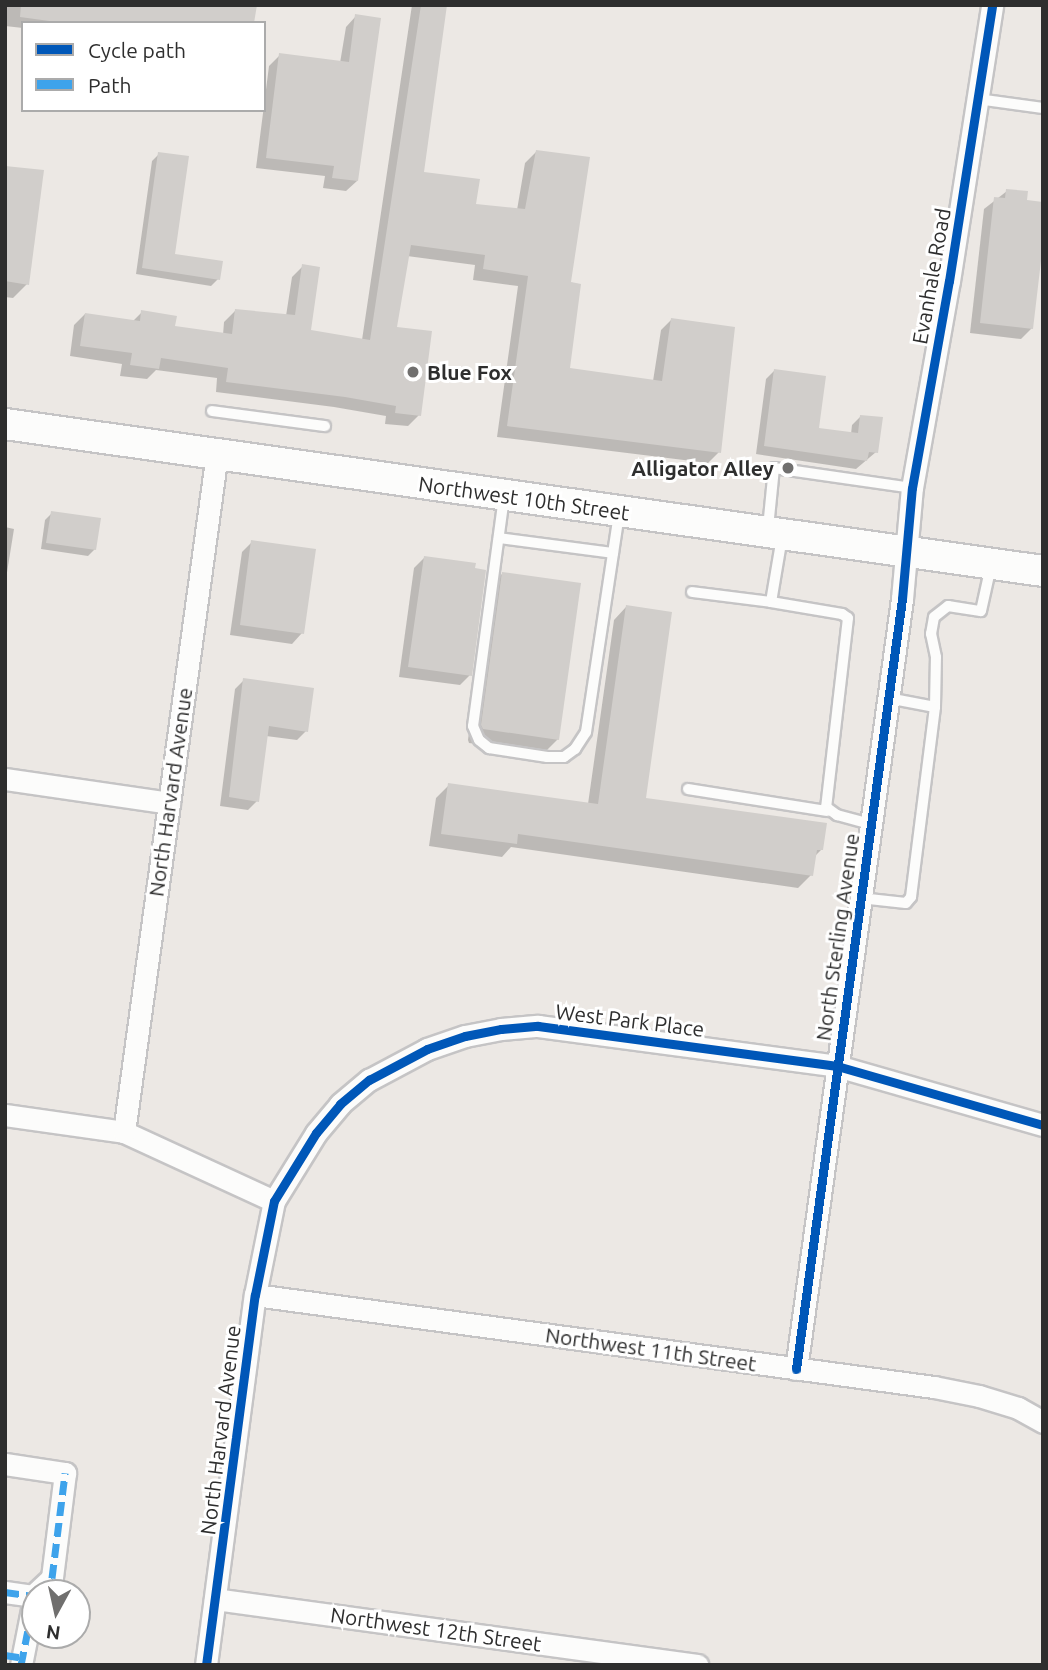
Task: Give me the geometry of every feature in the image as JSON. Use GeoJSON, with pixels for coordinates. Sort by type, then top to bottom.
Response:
{"type":"FeatureCollection","features":[{"type":"Feature","properties":{"kind":"main road","name":"Northwest 10th Street"},"geometry":{"type":"LineString","coordinates":[[5,424],[1043,571]]}},
{"type":"Feature","properties":{"kind":"street","name":"Evanhale Road"},"geometry":{"type":"LineString","coordinates":[[905,552],[912,488],[992,5]]}},
{"type":"Feature","properties":{"kind":"street","name":"North Harvard Avenue"},"geometry":{"type":"LineString","coordinates":[[124,1132],[216,453]]}},
{"type":"Feature","properties":{"kind":"street","name":"North Sterling Avenue"},"geometry":{"type":"LineString","coordinates":[[796,1369],[888,698],[905,552]]}},
{"type":"Feature","properties":{"kind":"street"},"geometry":{"type":"LineString","coordinates":[[5,779],[169,803]]}},
{"type":"Feature","properties":{"kind":"street","name":"West Park Place"},"geometry":{"type":"LineString","coordinates":[[274,1202],[316,1133],[340,1104],[369,1080],[397,1063],[465,1036],[501,1028],[538,1026],[837,1066],[1043,1125]]}},
{"type":"Feature","properties":{"kind":"street"},"geometry":{"type":"LineString","coordinates":[[5,1115],[124,1132],[274,1202]]}},
{"type":"Feature","properties":{"kind":"street","name":"North Harvard Avenue"},"geometry":{"type":"LineString","coordinates":[[206,1665],[255,1294],[274,1202]]}},
{"type":"Feature","properties":{"kind":"street","name":"Northwest 11th Street"},"geometry":{"type":"LineString","coordinates":[[255,1294],[979,1396],[1018,1408],[1043,1422]]}},
{"type":"Feature","properties":{"kind":"street"},"geometry":{"type":"LineString","coordinates":[[5,1464],[65,1473],[51,1579]]}},
{"type":"Feature","properties":{"kind":"street","name":"Northwest 12th Street"},"geometry":{"type":"LineString","coordinates":[[215,1599],[698,1665]]}},
{"type":"Feature","properties":{"kind":"street"},"geometry":{"type":"LineString","coordinates":[[16,1659],[21,1642]]}},
{"type":"Feature","properties":{"kind":"lane"},"geometry":{"type":"LineString","coordinates":[[977,99],[1043,108]]}},
{"type":"Feature","properties":{"kind":"lane"},"geometry":{"type":"LineString","coordinates":[[212,411],[325,426]]}},
{"type":"Feature","properties":{"kind":"lane"},"geometry":{"type":"LineString","coordinates":[[771,602],[775,533],[774,468],[912,488]]}},
{"type":"Feature","properties":{"kind":"lane"},"geometry":{"type":"LineString","coordinates":[[504,495],[473,726],[479,740],[489,748],[547,757],[564,757],[575,749],[586,732],[620,511]]}},
{"type":"Feature","properties":{"kind":"lane"},"geometry":{"type":"LineString","coordinates":[[499,538],[613,553]]}},
{"type":"Feature","properties":{"kind":"lane"},"geometry":{"type":"LineString","coordinates":[[860,898],[909,901],[935,707],[936,657],[931,634],[934,617],[948,606],[981,611],[991,564]]}},
{"type":"Feature","properties":{"kind":"lane"},"geometry":{"type":"LineString","coordinates":[[692,592],[771,602],[842,614],[848,618],[827,811]]}},
{"type":"Feature","properties":{"kind":"lane"},"geometry":{"type":"LineString","coordinates":[[888,698],[935,707]]}},
{"type":"Feature","properties":{"kind":"lane"},"geometry":{"type":"LineString","coordinates":[[688,789],[827,811],[871,824]]}},
{"type":"Feature","properties":{"kind":"building"},"geometry":{"type":"Polygon","coordinates":[[[21,5],[257,5],[254,21],[49,21],[20,17],[21,5]]]}},
{"type":"Feature","properties":{"kind":"building"},"geometry":{"type":"Polygon","coordinates":[[[421,5],[447,5],[424,172],[480,179],[476,204],[525,209],[536,150],[590,157],[571,282],[581,284],[570,368],[662,381],[671,318],[735,327],[721,453],[507,426],[528,276],[483,269],[485,255],[411,245],[397,327],[432,331],[421,416],[395,413],[396,406],[345,397],[226,382],[228,368],[161,358],[159,369],[130,365],[132,353],[80,346],[85,313],[140,321],[141,310],[177,316],[175,326],[232,334],[235,309],[295,315],[302,264],[320,267],[311,330],[370,340],[421,5]]]}},
{"type":"Feature","properties":{"kind":"building"},"geometry":{"type":"Polygon","coordinates":[[[355,14],[381,18],[358,181],[332,178],[334,166],[266,158],[279,53],[349,62],[355,14]]]}},
{"type":"Feature","properties":{"kind":"building"},"geometry":{"type":"Polygon","coordinates":[[[158,152],[189,156],[175,254],[223,261],[220,280],[142,268],[158,152]]]}},
{"type":"Feature","properties":{"kind":"building"},"geometry":{"type":"Polygon","coordinates":[[[5,166],[44,170],[29,285],[5,281],[5,166]]]}},
{"type":"Feature","properties":{"kind":"building"},"geometry":{"type":"Polygon","coordinates":[[[1006,189],[1028,191],[1027,200],[1043,202],[1043,244],[1033,329],[980,323],[994,197],[1005,198],[1006,189]]]}},
{"type":"Feature","properties":{"kind":"building"},"geometry":{"type":"Polygon","coordinates":[[[774,369],[826,376],[819,428],[858,433],[860,415],[883,417],[878,453],[869,452],[867,461],[764,446],[774,369]]]}},
{"type":"Feature","properties":{"kind":"building"},"geometry":{"type":"Polygon","coordinates":[[[51,511],[101,518],[96,550],[46,543],[51,511]]]}},
{"type":"Feature","properties":{"kind":"building"},"geometry":{"type":"Polygon","coordinates":[[[251,540],[316,549],[304,634],[240,625],[251,540]]]}},
{"type":"Feature","properties":{"kind":"building"},"geometry":{"type":"Polygon","coordinates":[[[424,556],[476,563],[475,568],[486,570],[472,676],[408,667],[424,556]]]}},
{"type":"Feature","properties":{"kind":"building"},"geometry":{"type":"Polygon","coordinates":[[[502,572],[581,583],[559,740],[483,729],[481,725],[502,572]]]}},
{"type":"Feature","properties":{"kind":"building"},"geometry":{"type":"Polygon","coordinates":[[[626,605],[672,612],[646,798],[827,823],[823,850],[817,850],[813,876],[518,834],[517,844],[441,834],[448,783],[598,804],[626,605]]]}},
{"type":"Feature","properties":{"kind":"building"},"geometry":{"type":"Polygon","coordinates":[[[243,678],[314,688],[308,732],[269,726],[259,802],[229,797],[243,678]]]}},
{"type":"Feature","properties":{"kind":"marked path"},"geometry":{"type":"LineString","coordinates":[[51,1579],[65,1473]]}},
{"type":"Feature","properties":{"kind":"marked path"},"geometry":{"type":"LineString","coordinates":[[5,1592],[21,1594]]}},
{"type":"Feature","properties":{"kind":"marked path"},"geometry":{"type":"LineString","coordinates":[[21,1665],[24,1649]]}},
{"type":"Feature","properties":{"kind":"marked path"},"geometry":{"type":"LineString","coordinates":[[5,1655],[23,1658]]}},
{"type":"Feature","properties":{"kind":"cycle path"},"geometry":{"type":"LineString","coordinates":[[796,1369],[902,599],[912,488],[949,281],[992,5]]}},
{"type":"Feature","properties":{"kind":"cycle path"},"geometry":{"type":"LineString","coordinates":[[206,1665],[255,1295],[274,1201],[316,1133],[340,1104],[369,1080],[427,1049],[465,1036],[538,1026],[837,1066],[1043,1125]]}},
{"type":"Feature","properties":{"kind":"place","name":"Blue Fox"},"geometry":{"type":"Point","coordinates":[413,372]}},
{"type":"Feature","properties":{"kind":"place","name":"Alligator Alley"},"geometry":{"type":"Point","coordinates":[788,468]}}]}
